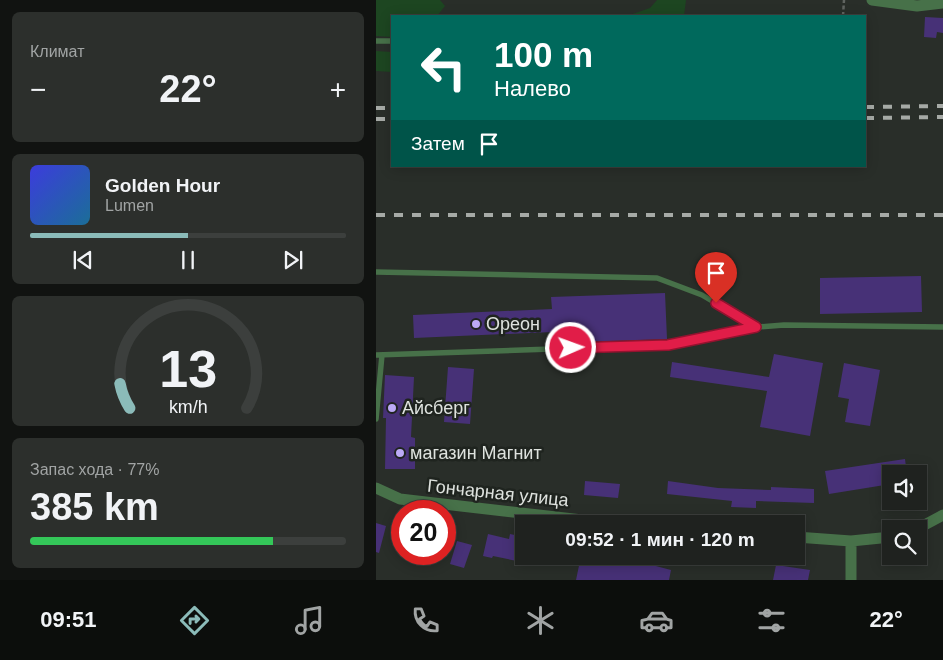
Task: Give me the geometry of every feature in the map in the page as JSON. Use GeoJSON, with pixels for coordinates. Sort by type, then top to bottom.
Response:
{"type":"FeatureCollection","features":[{"type":"Feature","properties":{"kind":"street"},"geometry":{"type":"LineString","coordinates":[[872,0],[943,3]]}},
{"type":"Feature","properties":{"kind":"street","name":"Гончарная улица"},"geometry":{"type":"LineString","coordinates":[[376,488],[400,499],[539,515]]}},
{"type":"Feature","properties":{"kind":"street"},"geometry":{"type":"LineString","coordinates":[[927,523],[943,514]]}},
{"type":"Feature","properties":{"kind":"street"},"geometry":{"type":"LineString","coordinates":[[805,538],[851,541],[882,538]]}},
{"type":"Feature","properties":{"kind":"street"},"geometry":{"type":"LineString","coordinates":[[851,541],[851,580]]}},
{"type":"Feature","properties":{"kind":"lane"},"geometry":{"type":"LineString","coordinates":[[376,41],[391,41]]}},
{"type":"Feature","properties":{"kind":"lane"},"geometry":{"type":"LineString","coordinates":[[376,272],[657,278],[702,295],[756,327]]}},
{"type":"Feature","properties":{"kind":"lane"},"geometry":{"type":"LineString","coordinates":[[376,419],[379,355],[668,345],[756,327],[784,325],[943,327]]}},
{"type":"Feature","properties":{"kind":"path"},"geometry":{"type":"LineString","coordinates":[[843,15],[844,0]]}},
{"type":"Feature","properties":{"kind":"green space"},"geometry":{"type":"Polygon","coordinates":[[[376,0],[440,0],[445,6],[438,15],[391,15],[391,37],[376,36],[376,0]]]}},
{"type":"Feature","properties":{"kind":"green space"},"geometry":{"type":"Polygon","coordinates":[[[657,0],[686,0],[684,15],[630,15],[650,8],[657,0]]]}},
{"type":"Feature","properties":{"kind":"green space"},"geometry":{"type":"Polygon","coordinates":[[[376,51],[391,52],[391,72],[376,71],[376,51]]]}},
{"type":"Feature","properties":{"kind":"building"},"geometry":{"type":"Polygon","coordinates":[[[925,17],[943,18],[943,33],[937,32],[936,38],[924,37],[925,17]]]}},
{"type":"Feature","properties":{"kind":"building"},"geometry":{"type":"Polygon","coordinates":[[[921,276],[922,312],[820,314],[820,278],[921,276]]]}},
{"type":"Feature","properties":{"kind":"building"},"geometry":{"type":"Polygon","coordinates":[[[665,293],[667,339],[553,343],[553,332],[414,338],[413,315],[552,309],[551,297],[665,293]]]}},
{"type":"Feature","properties":{"kind":"building"},"geometry":{"type":"Polygon","coordinates":[[[774,354],[823,363],[810,436],[760,427],[767,391],[670,377],[672,362],[769,377],[774,354]]]}},
{"type":"Feature","properties":{"kind":"building"},"geometry":{"type":"Polygon","coordinates":[[[844,363],[880,370],[870,426],[845,422],[849,399],[838,397],[844,363]]]}},
{"type":"Feature","properties":{"kind":"building"},"geometry":{"type":"Polygon","coordinates":[[[448,367],[474,369],[470,424],[444,422],[448,367]]]}},
{"type":"Feature","properties":{"kind":"building"},"geometry":{"type":"Polygon","coordinates":[[[385,375],[414,377],[411,437],[415,438],[415,469],[385,469],[386,418],[383,418],[385,375]]]}},
{"type":"Feature","properties":{"kind":"building"},"geometry":{"type":"Polygon","coordinates":[[[905,459],[906,465],[882,465],[882,485],[829,494],[825,471],[905,459]]]}},
{"type":"Feature","properties":{"kind":"building"},"geometry":{"type":"Polygon","coordinates":[[[585,481],[620,484],[618,498],[584,495],[585,481]]]}},
{"type":"Feature","properties":{"kind":"building"},"geometry":{"type":"Polygon","coordinates":[[[668,481],[718,488],[771,490],[771,487],[814,489],[814,503],[756,501],[756,508],[731,507],[732,501],[667,494],[668,481]]]}},
{"type":"Feature","properties":{"kind":"building"},"geometry":{"type":"Polygon","coordinates":[[[376,523],[386,526],[379,553],[376,552],[376,523]]]}},
{"type":"Feature","properties":{"kind":"building"},"geometry":{"type":"Polygon","coordinates":[[[488,534],[509,539],[510,534],[515,535],[515,561],[483,556],[488,534]]]}},
{"type":"Feature","properties":{"kind":"building"},"geometry":{"type":"Polygon","coordinates":[[[457,541],[472,545],[464,568],[454,565],[456,565],[457,541]]]}},
{"type":"Feature","properties":{"kind":"building"},"geometry":{"type":"Polygon","coordinates":[[[579,565],[652,565],[671,570],[669,580],[576,580],[579,565]]]}},
{"type":"Feature","properties":{"kind":"building"},"geometry":{"type":"Polygon","coordinates":[[[776,565],[810,570],[808,580],[773,580],[776,565]]]}},
{"type":"Feature","properties":{"kind":"railway"},"geometry":{"type":"LineString","coordinates":[[866,107],[943,106]]}},
{"type":"Feature","properties":{"kind":"railway"},"geometry":{"type":"LineString","coordinates":[[376,108],[391,108]]}},
{"type":"Feature","properties":{"kind":"railway"},"geometry":{"type":"LineString","coordinates":[[866,118],[943,117]]}},
{"type":"Feature","properties":{"kind":"railway"},"geometry":{"type":"LineString","coordinates":[[376,119],[391,119]]}},
{"type":"Feature","properties":{"kind":"railway"},"geometry":{"type":"LineString","coordinates":[[376,215],[943,215]]}},
{"type":"Feature","properties":{"kind":"place","name":"Ореон"},"geometry":{"type":"Point","coordinates":[476,324]}},
{"type":"Feature","properties":{"kind":"place","name":"Айсберг"},"geometry":{"type":"Point","coordinates":[392,408]}},
{"type":"Feature","properties":{"kind":"place","name":"магазин Магнит"},"geometry":{"type":"Point","coordinates":[400,453]}},
{"type":"Feature","properties":{"kind":"route"},"geometry":{"type":"LineString","coordinates":[[571,348],[668,345],[756,327],[716,303]]}}]}
